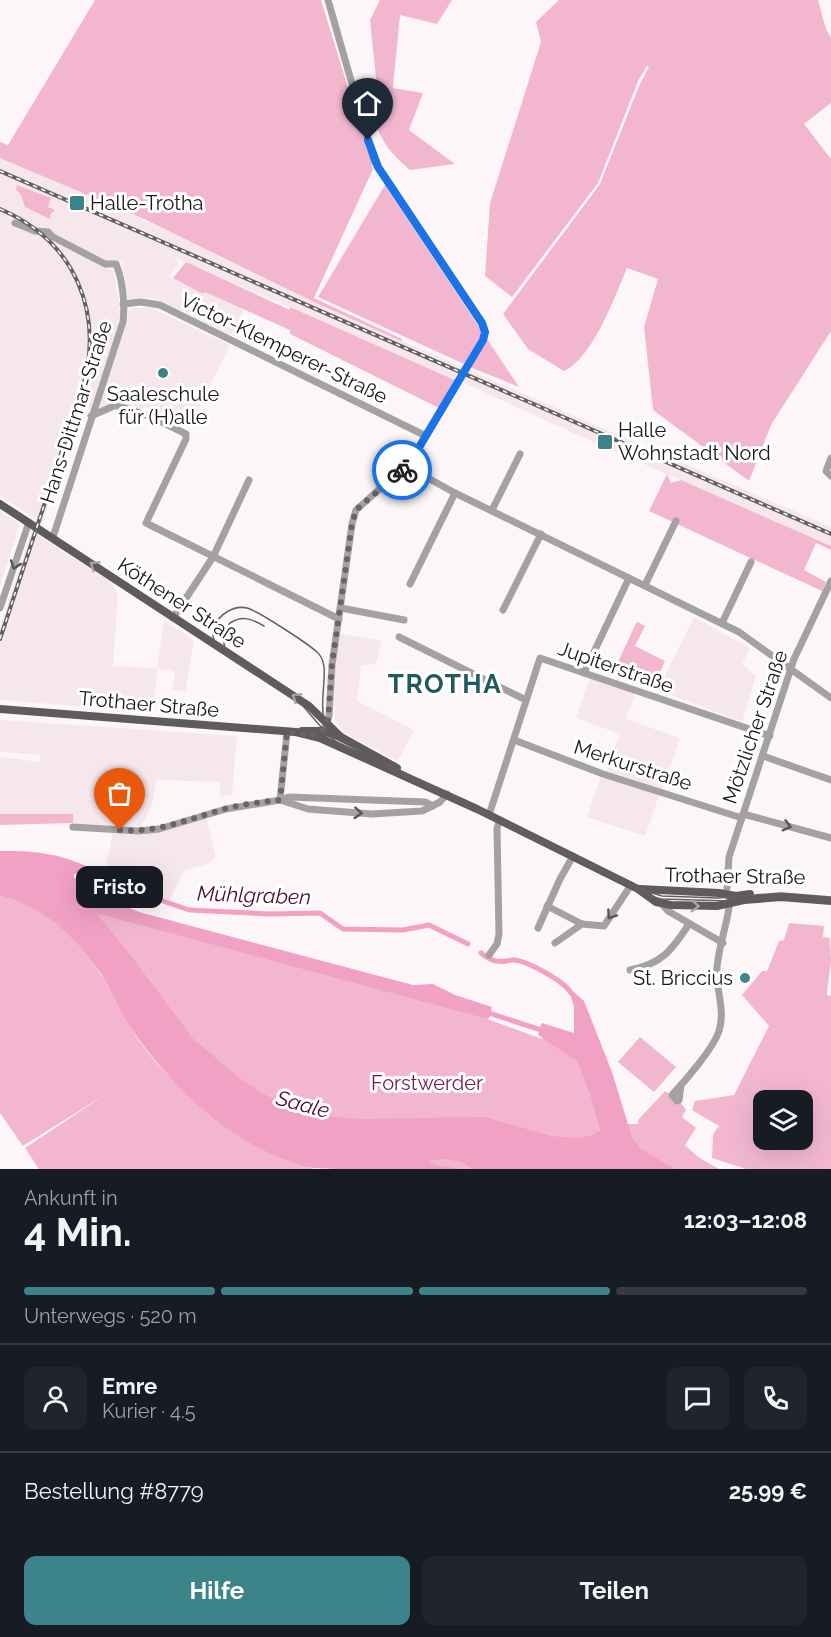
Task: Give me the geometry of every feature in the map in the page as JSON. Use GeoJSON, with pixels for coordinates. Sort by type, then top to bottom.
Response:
{"type":"FeatureCollection","features":[{"type":"Feature","properties":{"kind":"main road","name":"Köthener Straße"},"geometry":{"type":"LineString","coordinates":[[0,504],[229,653],[315,712],[324,727],[341,737]]}},
{"type":"Feature","properties":{"kind":"main road","name":"Trothaer Straße"},"geometry":{"type":"LineString","coordinates":[[0,709],[292,732],[310,736],[332,742],[447,794],[634,887],[661,903],[717,906],[744,900],[781,897],[831,901]]}},
{"type":"Feature","properties":{"kind":"main road","name":"Trothaer Straße"},"geometry":{"type":"LineString","coordinates":[[292,732],[324,727]]}},
{"type":"Feature","properties":{"kind":"main road","name":"Trothaer Straße"},"geometry":{"type":"LineString","coordinates":[[341,737],[386,760],[401,773]]}},
{"type":"Feature","properties":{"kind":"main road","name":"Trothaer Straße"},"geometry":{"type":"LineString","coordinates":[[634,887],[728,891],[736,896],[782,892],[831,896]]}},
{"type":"Feature","properties":{"kind":"street"},"geometry":{"type":"LineString","coordinates":[[310,736],[324,727],[330,698],[332,664],[356,510],[406,466],[483,340],[485,332],[482,323],[375,161],[328,0]]}},
{"type":"Feature","properties":{"kind":"street","name":"Hans-Dittmar-Straße"},"geometry":{"type":"LineString","coordinates":[[15,223],[35,231],[48,232],[53,237],[105,264],[117,264],[123,304],[123,322],[52,537]]}},
{"type":"Feature","properties":{"kind":"street","name":"Victor-Klemperer-Straße"},"geometry":{"type":"LineString","coordinates":[[123,304],[141,302],[160,305],[426,436]]}},
{"type":"Feature","properties":{"kind":"street"},"geometry":{"type":"LineString","coordinates":[[91,416],[119,406],[152,417],[186,434],[186,439],[146,524],[339,619]]}},
{"type":"Feature","properties":{"kind":"street"},"geometry":{"type":"LineString","coordinates":[[492,510],[520,454]]}},
{"type":"Feature","properties":{"kind":"street"},"geometry":{"type":"LineString","coordinates":[[831,458],[826,471],[831,476]]}},
{"type":"Feature","properties":{"kind":"street"},"geometry":{"type":"LineString","coordinates":[[406,466],[455,493],[722,623],[752,640],[831,698]]}},
{"type":"Feature","properties":{"kind":"street"},"geometry":{"type":"LineString","coordinates":[[173,618],[213,557],[249,480]]}},
{"type":"Feature","properties":{"kind":"street"},"geometry":{"type":"LineString","coordinates":[[410,584],[455,493]]}},
{"type":"Feature","properties":{"kind":"street"},"geometry":{"type":"LineString","coordinates":[[645,585],[676,521]]}},
{"type":"Feature","properties":{"kind":"street"},"geometry":{"type":"LineString","coordinates":[[0,608],[29,522]]}},
{"type":"Feature","properties":{"kind":"street"},"geometry":{"type":"LineString","coordinates":[[503,610],[541,534]]}},
{"type":"Feature","properties":{"kind":"street"},"geometry":{"type":"LineString","coordinates":[[722,623],[751,562]]}},
{"type":"Feature","properties":{"kind":"street"},"geometry":{"type":"LineString","coordinates":[[584,673],[629,578]]}},
{"type":"Feature","properties":{"kind":"street","name":"Mötzlicher Straße"},"geometry":{"type":"LineString","coordinates":[[681,1085],[719,1033],[723,1010],[717,967],[729,904],[729,857],[791,669],[831,581]]}},
{"type":"Feature","properties":{"kind":"street"},"geometry":{"type":"LineString","coordinates":[[341,608],[404,620]]}},
{"type":"Feature","properties":{"kind":"street"},"geometry":{"type":"LineString","coordinates":[[399,637],[526,700]]}},
{"type":"Feature","properties":{"kind":"street","name":"Jupiterstraße"},"geometry":{"type":"LineString","coordinates":[[489,815],[540,658],[770,736]]}},
{"type":"Feature","properties":{"kind":"street"},"geometry":{"type":"LineString","coordinates":[[315,712],[326,705],[330,698]]}},
{"type":"Feature","properties":{"kind":"street"},"geometry":{"type":"LineString","coordinates":[[280,800],[292,732]]}},
{"type":"Feature","properties":{"kind":"street","name":"Merkurstraße"},"geometry":{"type":"LineString","coordinates":[[514,740],[603,774],[743,816],[831,838]]}},
{"type":"Feature","properties":{"kind":"street"},"geometry":{"type":"LineString","coordinates":[[764,756],[831,780]]}},
{"type":"Feature","properties":{"kind":"street"},"geometry":{"type":"LineString","coordinates":[[73,827],[139,831],[159,829],[226,809],[289,797],[308,809],[383,813],[422,811],[440,802],[447,794]]}},
{"type":"Feature","properties":{"kind":"street"},"geometry":{"type":"LineString","coordinates":[[296,801],[339,798],[425,802],[433,806]]}},
{"type":"Feature","properties":{"kind":"street"},"geometry":{"type":"LineString","coordinates":[[337,812],[339,798]]}},
{"type":"Feature","properties":{"kind":"street"},"geometry":{"type":"LineString","coordinates":[[383,801],[383,813]]}},
{"type":"Feature","properties":{"kind":"street"},"geometry":{"type":"LineString","coordinates":[[489,955],[497,944],[499,934],[497,828],[500,820]]}},
{"type":"Feature","properties":{"kind":"street"},"geometry":{"type":"LineString","coordinates":[[538,928],[573,856]]}},
{"type":"Feature","properties":{"kind":"street"},"geometry":{"type":"LineString","coordinates":[[548,906],[582,924],[604,926],[634,887]]}},
{"type":"Feature","properties":{"kind":"street","name":"Trothaer Straße"},"geometry":{"type":"LineString","coordinates":[[661,903],[668,911],[723,943]]}},
{"type":"Feature","properties":{"kind":"street"},"geometry":{"type":"LineString","coordinates":[[555,943],[582,924]]}},
{"type":"Feature","properties":{"kind":"street"},"geometry":{"type":"LineString","coordinates":[[630,969],[646,967],[663,957],[672,949],[689,924]]}},
{"type":"Feature","properties":{"kind":"shaded area"},"geometry":{"type":"Polygon","coordinates":[[[0,157],[195,243],[313,301],[462,367],[461,370],[467,372],[469,370],[831,527],[831,546],[571,432],[462,382],[463,380],[456,377],[455,379],[173,257],[179,264],[169,276],[203,293],[205,291],[244,309],[231,335],[164,302],[151,298],[128,299],[122,262],[106,261],[54,241],[114,271],[120,312],[118,328],[90,410],[81,407],[42,524],[40,537],[111,582],[115,589],[118,596],[113,666],[157,668],[164,620],[194,641],[185,692],[172,690],[175,672],[158,668],[152,712],[0,700],[0,628],[37,520],[0,496],[0,157]]]}},
{"type":"Feature","properties":{"kind":"shaded area","name":"Saaleschule für (H)alle"},"geometry":{"type":"Polygon","coordinates":[[[132,308],[151,308],[230,345],[189,428],[147,407],[138,410],[115,402],[101,409],[99,407],[127,323],[128,311],[132,308]]]}},
{"type":"Feature","properties":{"kind":"shaded area"},"geometry":{"type":"Polygon","coordinates":[[[0,511],[19,524],[19,527],[0,585],[0,511]]]}},
{"type":"Feature","properties":{"kind":"shaded area"},"geometry":{"type":"Polygon","coordinates":[[[694,617],[750,648],[742,664],[756,676],[742,722],[658,690],[694,617]]]}},
{"type":"Feature","properties":{"kind":"shaded area"},"geometry":{"type":"Polygon","coordinates":[[[341,634],[382,641],[376,664],[361,665],[357,701],[414,730],[398,761],[343,732],[335,720],[334,665],[341,634]]]}},
{"type":"Feature","properties":{"kind":"shaded area"},"geometry":{"type":"Polygon","coordinates":[[[590,678],[635,693],[626,719],[680,738],[662,790],[607,771],[620,734],[576,718],[590,678]]]}},
{"type":"Feature","properties":{"kind":"shaded area"},"geometry":{"type":"Polygon","coordinates":[[[0,720],[237,736],[232,795],[220,796],[220,782],[157,780],[152,805],[141,827],[73,823],[73,815],[0,814],[0,757],[40,762],[40,755],[0,752],[0,720]]]}},
{"type":"Feature","properties":{"kind":"shaded area"},"geometry":{"type":"Polygon","coordinates":[[[601,776],[659,795],[645,836],[587,817],[601,776]]]}},
{"type":"Feature","properties":{"kind":"shaded area"},"geometry":{"type":"Polygon","coordinates":[[[206,817],[216,857],[209,863],[183,871],[168,902],[103,880],[113,832],[171,825],[172,829],[206,817]]]}},
{"type":"Feature","properties":{"kind":"shaded area"},"geometry":{"type":"Polygon","coordinates":[[[0,851],[41,853],[64,858],[103,873],[103,883],[76,873],[73,876],[96,894],[139,912],[413,985],[433,984],[455,995],[492,1007],[491,1011],[540,1027],[542,1023],[574,1033],[574,1007],[568,987],[584,1001],[612,1072],[632,1137],[642,1149],[676,1169],[471,1169],[457,1161],[440,1159],[429,1161],[435,1165],[461,1169],[330,1169],[305,1167],[278,1157],[228,1129],[185,1093],[165,1072],[122,1015],[102,975],[71,937],[31,907],[0,896],[0,851]],[[96,913],[131,955],[194,1039],[238,1077],[262,1093],[323,1116],[362,1119],[485,1117],[551,1136],[574,1138],[591,1136],[600,1130],[590,1094],[577,1061],[538,1035],[539,1032],[490,1016],[488,1019],[96,913]]]}},
{"type":"Feature","properties":{"kind":"green space"},"geometry":{"type":"Polygon","coordinates":[[[95,0],[321,0],[373,169],[314,298],[402,339],[401,341],[312,301],[144,219],[0,158],[0,142],[8,145],[95,0]]]}},
{"type":"Feature","properties":{"kind":"green space"},"geometry":{"type":"Polygon","coordinates":[[[380,0],[452,0],[437,24],[400,15],[393,88],[423,93],[409,130],[455,164],[410,170],[390,151],[378,131],[372,113],[378,98],[370,20],[380,0]]]}},
{"type":"Feature","properties":{"kind":"green space"},"geometry":{"type":"Polygon","coordinates":[[[559,0],[818,0],[826,29],[831,38],[831,103],[804,124],[831,159],[831,331],[771,425],[749,481],[653,410],[644,327],[658,279],[627,268],[594,340],[575,364],[564,371],[528,349],[503,314],[600,184],[639,86],[649,67],[647,66],[639,79],[598,183],[512,297],[485,276],[490,203],[541,42],[536,22],[559,0]]]}},
{"type":"Feature","properties":{"kind":"green space"},"geometry":{"type":"Polygon","coordinates":[[[17,185],[51,198],[48,207],[55,210],[50,219],[25,207],[16,189],[17,185]]]}},
{"type":"Feature","properties":{"kind":"green space"},"geometry":{"type":"Polygon","coordinates":[[[385,185],[481,330],[480,337],[464,364],[318,297],[385,185]]]}},
{"type":"Feature","properties":{"kind":"green space"},"geometry":{"type":"Polygon","coordinates":[[[186,262],[290,310],[290,307],[455,380],[439,408],[290,334],[290,330],[205,292],[203,294],[173,278],[186,262]]]}},
{"type":"Feature","properties":{"kind":"green space"},"geometry":{"type":"Polygon","coordinates":[[[487,339],[519,387],[470,367],[487,339]]]}},
{"type":"Feature","properties":{"kind":"green space"},"geometry":{"type":"Polygon","coordinates":[[[667,474],[671,483],[681,480],[831,546],[831,550],[816,543],[804,570],[826,582],[822,591],[649,511],[667,474]]]}},
{"type":"Feature","properties":{"kind":"green space"},"geometry":{"type":"Polygon","coordinates":[[[638,622],[645,626],[635,646],[665,661],[654,687],[613,673],[638,622]]]}},
{"type":"Feature","properties":{"kind":"green space"},"geometry":{"type":"Polygon","coordinates":[[[0,814],[73,814],[73,823],[0,825],[0,814]]]}},
{"type":"Feature","properties":{"kind":"green space"},"geometry":{"type":"Polygon","coordinates":[[[0,896],[46,916],[73,939],[95,965],[123,1015],[149,1054],[179,1086],[272,1153],[285,1160],[315,1169],[39,1169],[25,1148],[106,1094],[23,1146],[0,1113],[0,896]]]}},
{"type":"Feature","properties":{"kind":"green space","name":"Forstwerder"},"geometry":{"type":"Polygon","coordinates":[[[88,906],[482,1017],[542,1039],[544,1035],[577,1061],[587,1080],[600,1129],[596,1135],[510,1169],[423,1169],[317,1114],[262,1093],[237,1077],[194,1039],[131,955],[88,906]]]}},
{"type":"Feature","properties":{"kind":"green space"},"geometry":{"type":"Polygon","coordinates":[[[789,923],[824,926],[823,937],[830,938],[831,962],[827,995],[831,996],[831,1169],[746,1169],[712,1158],[713,1134],[719,1126],[692,1110],[695,1101],[734,1095],[769,1026],[742,995],[762,971],[767,971],[779,941],[784,940],[789,923]]]}},
{"type":"Feature","properties":{"kind":"green space"},"geometry":{"type":"Polygon","coordinates":[[[640,1037],[676,1067],[654,1092],[618,1062],[640,1037]]]}},
{"type":"Feature","properties":{"kind":"green space"},"geometry":{"type":"Polygon","coordinates":[[[665,1091],[679,1100],[686,1110],[682,1117],[696,1128],[685,1145],[698,1157],[719,1169],[676,1169],[642,1149],[632,1137],[627,1124],[638,1124],[638,1120],[665,1091]]]}},
{"type":"Feature","properties":{"kind":"waterway","name":"Mühlgraben"},"geometry":{"type":"LineString","coordinates":[[99,879],[189,910],[270,914],[320,913],[343,929],[403,930],[429,925],[468,944]]}},
{"type":"Feature","properties":{"kind":"waterway","name":"Mühlgraben"},"geometry":{"type":"LineString","coordinates":[[481,953],[496,961],[514,960],[529,964],[554,978],[571,993]]}},
{"type":"Feature","properties":{"kind":"tram line"},"geometry":{"type":"LineString","coordinates":[[831,897],[781,893],[718,898],[662,896],[646,891],[338,740],[329,730],[324,719],[324,670],[317,652],[247,608],[232,609],[216,622],[214,640],[221,651],[303,706],[328,735],[341,745],[644,894],[661,899],[729,901],[781,896],[831,900]]}},
{"type":"Feature","properties":{"kind":"tram line"},"geometry":{"type":"LineString","coordinates":[[229,655],[224,639],[230,623],[239,619],[247,619],[264,626]]}},
{"type":"Feature","properties":{"kind":"railway"},"geometry":{"type":"LineString","coordinates":[[0,171],[831,534]]}},
{"type":"Feature","properties":{"kind":"railway"},"geometry":{"type":"LineString","coordinates":[[0,209],[26,223],[48,240],[65,260],[78,282],[86,307],[89,333],[88,361],[82,390],[0,639]]}},
{"type":"Feature","properties":{"kind":"way so far"},"geometry":{"type":"LineString","coordinates":[[120,830],[159,829],[226,809],[280,800],[287,732],[310,736],[322,731],[328,721],[332,664],[356,510],[402,470]]}},
{"type":"Feature","properties":{"kind":"place","name":"Halle-Trotha"},"geometry":{"type":"Point","coordinates":[77,203]}},
{"type":"Feature","properties":{"kind":"place","name":"Saaleschule für (H)alle"},"geometry":{"type":"Point","coordinates":[163,373]}},
{"type":"Feature","properties":{"kind":"place","name":"Halle Wohnstadt Nord"},"geometry":{"type":"Point","coordinates":[605,442]}},
{"type":"Feature","properties":{"kind":"place","name":"Fristo"},"geometry":{"type":"Point","coordinates":[120,830]}},
{"type":"Feature","properties":{"kind":"place","name":"St. Briccius"},"geometry":{"type":"Point","coordinates":[745,978]}},
{"type":"Feature","properties":{"kind":"district","name":"TROTHA"},"geometry":{"type":"Point","coordinates":[445,684]}},
{"type":"Feature","properties":{"kind":"route"},"geometry":{"type":"LineString","coordinates":[[368,140],[378,167],[482,323],[485,332],[483,340],[426,436],[412,459],[402,470]]}},
{"type":"Feature","properties":{"kind":"water label","name":"Saale"},"geometry":{"type":"Point","coordinates":[303,1104]}}]}
